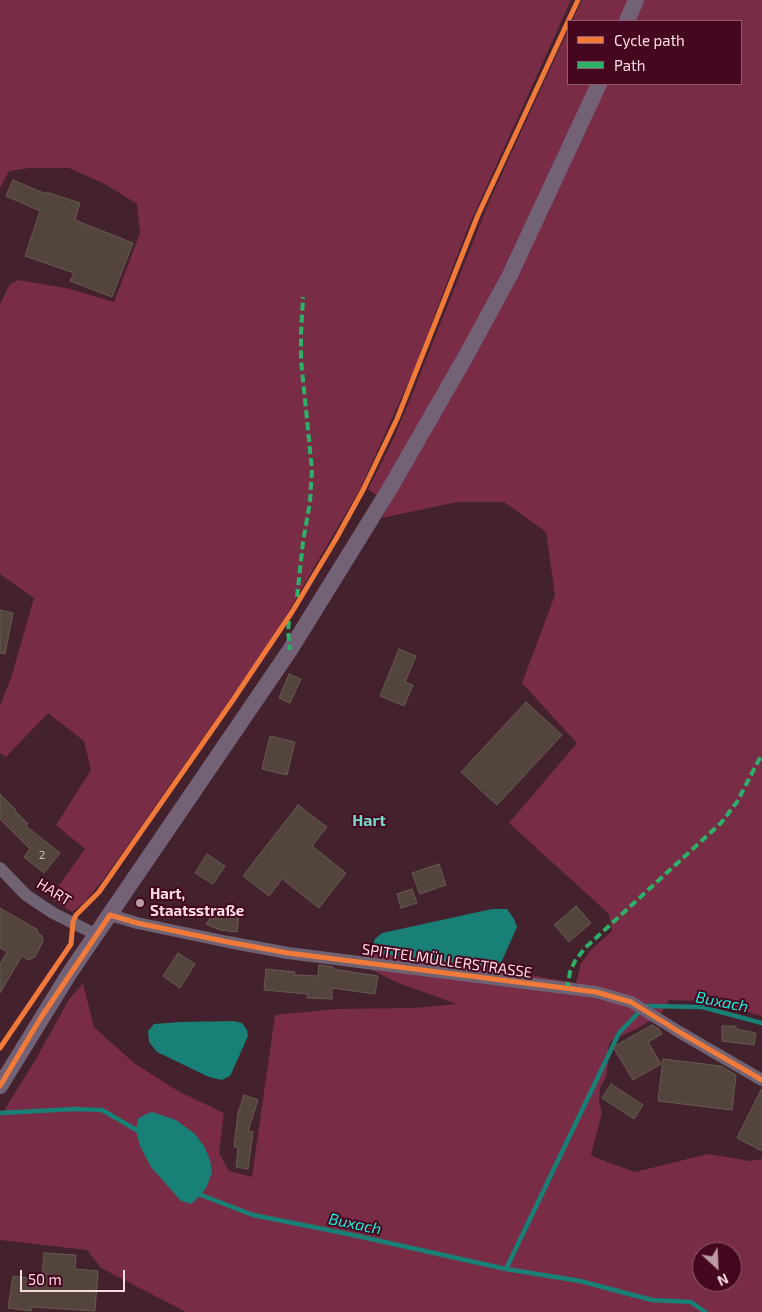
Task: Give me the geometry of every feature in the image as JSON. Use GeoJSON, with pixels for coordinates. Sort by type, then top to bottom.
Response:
{"type":"FeatureCollection","features":[{"type":"Feature","properties":{"kind":"main road"},"geometry":{"type":"LineString","coordinates":[[627,20],[636,0]]}},
{"type":"Feature","properties":{"kind":"main road"},"geometry":{"type":"LineString","coordinates":[[0,1086],[40,1019],[280,665],[389,490],[510,275],[599,85]]}},
{"type":"Feature","properties":{"kind":"street","name":"HART"},"geometry":{"type":"LineString","coordinates":[[0,868],[26,895],[53,913],[97,935]]}},
{"type":"Feature","properties":{"kind":"street","name":"SPITTELMÜLLERSTRASSE"},"geometry":{"type":"LineString","coordinates":[[110,915],[137,923],[288,953],[596,992],[631,1002],[762,1080]]}},
{"type":"Feature","properties":{"kind":"shaded area"},"geometry":{"type":"Polygon","coordinates":[[[0,0],[571,0],[467,230],[413,372],[360,489],[287,614],[257,661],[106,876],[85,902],[72,912],[50,898],[85,849],[56,825],[91,770],[84,741],[48,713],[6,757],[0,753],[0,706],[12,675],[34,598],[0,574],[0,304],[10,284],[18,280],[66,288],[114,302],[140,233],[137,204],[105,184],[69,168],[30,168],[9,171],[0,188],[0,0]]]}},
{"type":"Feature","properties":{"kind":"shaded area"},"geometry":{"type":"Polygon","coordinates":[[[582,0],[629,0],[620,20],[572,20],[582,0]]]}},
{"type":"Feature","properties":{"kind":"shaded area"},"geometry":{"type":"Polygon","coordinates":[[[644,0],[762,0],[762,1016],[704,1001],[669,1000],[661,1014],[611,1041],[608,1048],[606,1077],[600,1088],[599,1102],[602,1113],[591,1154],[594,1157],[635,1172],[708,1154],[750,1161],[762,1159],[762,1312],[186,1312],[101,1268],[87,1250],[0,1240],[0,1117],[36,1059],[68,1001],[83,983],[94,1027],[134,1063],[178,1091],[224,1113],[219,1153],[229,1171],[252,1177],[275,1015],[336,1009],[413,1008],[457,1004],[398,983],[364,966],[366,953],[371,950],[380,954],[498,965],[530,975],[576,983],[581,963],[592,949],[612,931],[609,914],[509,823],[577,743],[522,683],[555,595],[546,532],[504,502],[457,502],[382,518],[593,116],[607,85],[742,85],[742,20],[635,20],[644,0]]]}},
{"type":"Feature","properties":{"kind":"shaded area"},"geometry":{"type":"Polygon","coordinates":[[[567,32],[567,85],[593,85],[488,304],[381,493],[376,495],[368,489],[391,444],[409,402],[489,202],[567,32]]]}},
{"type":"Feature","properties":{"kind":"shaded area"},"geometry":{"type":"Polygon","coordinates":[[[492,909],[507,909],[517,927],[501,963],[493,967],[380,954],[371,950],[375,939],[382,933],[492,909]]]}},
{"type":"Feature","properties":{"kind":"shaded area"},"geometry":{"type":"Polygon","coordinates":[[[233,1021],[242,1023],[247,1030],[248,1036],[230,1076],[222,1080],[209,1077],[157,1052],[149,1042],[148,1031],[154,1024],[233,1021]]]}},
{"type":"Feature","properties":{"kind":"shaded area"},"geometry":{"type":"Polygon","coordinates":[[[152,1112],[176,1120],[195,1134],[204,1146],[210,1160],[212,1172],[207,1186],[191,1204],[181,1201],[151,1167],[140,1146],[136,1130],[138,1119],[152,1112]]]}},
{"type":"Feature","properties":{"kind":"building"},"geometry":{"type":"Polygon","coordinates":[[[13,180],[46,194],[46,192],[80,203],[75,220],[133,243],[112,297],[70,281],[74,273],[25,256],[40,211],[6,196],[13,180]]]}},
{"type":"Feature","properties":{"kind":"building"},"geometry":{"type":"Polygon","coordinates":[[[0,610],[13,613],[5,654],[0,653],[0,610]]]}},
{"type":"Feature","properties":{"kind":"building"},"geometry":{"type":"Polygon","coordinates":[[[399,649],[416,656],[405,682],[413,685],[404,706],[380,696],[399,649]]]}},
{"type":"Feature","properties":{"kind":"building"},"geometry":{"type":"Polygon","coordinates":[[[289,674],[301,679],[290,703],[279,698],[289,674]]]}},
{"type":"Feature","properties":{"kind":"building"},"geometry":{"type":"Polygon","coordinates":[[[526,702],[562,735],[497,805],[461,772],[526,702]]]}},
{"type":"Feature","properties":{"kind":"building"},"geometry":{"type":"Polygon","coordinates":[[[270,736],[295,742],[287,775],[262,769],[270,736]]]}},
{"type":"Feature","properties":{"kind":"building"},"geometry":{"type":"Polygon","coordinates":[[[0,794],[28,824],[26,826],[60,853],[44,873],[24,857],[30,849],[0,819],[0,794]]]}},
{"type":"Feature","properties":{"kind":"building"},"geometry":{"type":"Polygon","coordinates":[[[298,805],[327,827],[312,846],[346,873],[319,908],[282,879],[269,896],[243,876],[298,805]]]}},
{"type":"Feature","properties":{"kind":"building"},"geometry":{"type":"Polygon","coordinates":[[[207,854],[225,866],[213,884],[195,873],[207,854]]]}},
{"type":"Feature","properties":{"kind":"building"},"geometry":{"type":"Polygon","coordinates":[[[439,864],[446,885],[420,894],[412,873],[439,864]]]}},
{"type":"Feature","properties":{"kind":"building"},"geometry":{"type":"Polygon","coordinates":[[[412,889],[417,903],[401,908],[397,894],[412,889]]]}},
{"type":"Feature","properties":{"kind":"building"},"geometry":{"type":"Polygon","coordinates":[[[576,906],[591,923],[569,942],[554,925],[576,906]]]}},
{"type":"Feature","properties":{"kind":"building"},"geometry":{"type":"Polygon","coordinates":[[[0,908],[38,930],[37,932],[42,936],[43,941],[35,957],[28,960],[22,956],[0,993],[0,964],[7,952],[0,948],[0,908]]]}},
{"type":"Feature","properties":{"kind":"building"},"geometry":{"type":"Polygon","coordinates":[[[215,912],[239,914],[237,932],[220,930],[206,924],[215,912]]]}},
{"type":"Feature","properties":{"kind":"building"},"geometry":{"type":"Polygon","coordinates":[[[178,953],[195,964],[180,988],[163,976],[178,953]]]}},
{"type":"Feature","properties":{"kind":"building"},"geometry":{"type":"Polygon","coordinates":[[[319,965],[378,976],[375,994],[332,988],[332,999],[307,998],[307,994],[264,990],[266,969],[295,972],[294,975],[318,976],[319,965]]]}},
{"type":"Feature","properties":{"kind":"building"},"geometry":{"type":"Polygon","coordinates":[[[652,1025],[659,1029],[662,1034],[648,1042],[661,1064],[633,1080],[613,1047],[652,1025]]]}},
{"type":"Feature","properties":{"kind":"building"},"geometry":{"type":"Polygon","coordinates":[[[722,1026],[736,1026],[736,1029],[756,1033],[754,1045],[722,1041],[722,1026]]]}},
{"type":"Feature","properties":{"kind":"building"},"geometry":{"type":"Polygon","coordinates":[[[663,1059],[721,1066],[736,1075],[732,1110],[658,1101],[663,1059]]]}},
{"type":"Feature","properties":{"kind":"building"},"geometry":{"type":"Polygon","coordinates":[[[611,1084],[643,1105],[634,1119],[602,1098],[611,1084]]]}},
{"type":"Feature","properties":{"kind":"building"},"geometry":{"type":"Polygon","coordinates":[[[762,1088],[762,1151],[737,1138],[762,1088]]]}},
{"type":"Feature","properties":{"kind":"building"},"geometry":{"type":"Polygon","coordinates":[[[244,1095],[258,1100],[248,1131],[253,1132],[248,1169],[236,1167],[238,1148],[234,1147],[238,1113],[244,1095]]]}},
{"type":"Feature","properties":{"kind":"building"},"geometry":{"type":"Polygon","coordinates":[[[44,1253],[76,1255],[75,1269],[98,1271],[95,1311],[32,1307],[31,1311],[8,1308],[13,1276],[42,1280],[44,1253]]]}},
{"type":"Feature","properties":{"kind":"waterway","name":"Buxach"},"geometry":{"type":"LineString","coordinates":[[647,1006],[702,1007],[762,1023]]}},
{"type":"Feature","properties":{"kind":"waterway","name":"Buxach"},"geometry":{"type":"LineString","coordinates":[[506,1269],[619,1033],[639,1012]]}},
{"type":"Feature","properties":{"kind":"waterway","name":"Buxach"},"geometry":{"type":"LineString","coordinates":[[0,1113],[74,1109],[102,1110],[140,1132]]}},
{"type":"Feature","properties":{"kind":"waterway","name":"Buxach"},"geometry":{"type":"LineString","coordinates":[[199,1192],[201,1195],[253,1215],[506,1269],[580,1281],[652,1300],[691,1302],[705,1312]]}},
{"type":"Feature","properties":{"kind":"marked path"},"geometry":{"type":"LineString","coordinates":[[297,597],[303,542],[310,502],[312,470],[301,360],[303,297]]}},
{"type":"Feature","properties":{"kind":"marked path"},"geometry":{"type":"LineString","coordinates":[[289,621],[290,650]]}},
{"type":"Feature","properties":{"kind":"marked path"},"geometry":{"type":"LineString","coordinates":[[567,990],[570,972],[575,961],[585,948],[721,823],[737,802],[762,754]]}},
{"type":"Feature","properties":{"kind":"cycle path"},"geometry":{"type":"LineString","coordinates":[[569,20],[578,0]]}},
{"type":"Feature","properties":{"kind":"cycle path"},"geometry":{"type":"LineString","coordinates":[[0,1048],[71,944],[73,922],[76,915],[99,892],[233,700],[292,612],[336,539],[363,490],[397,419],[478,215],[567,24]]}},
{"type":"Feature","properties":{"kind":"cycle path"},"geometry":{"type":"LineString","coordinates":[[0,1086],[40,1019],[110,915],[137,923],[288,953],[596,992],[631,1002],[762,1080]]}},
{"type":"Feature","properties":{"kind":"place","name":"Hart, Staatsstraße"},"geometry":{"type":"Point","coordinates":[140,903]}},
{"type":"Feature","properties":{"kind":"district","name":"Hart"},"geometry":{"type":"Point","coordinates":[369,821]}}]}
